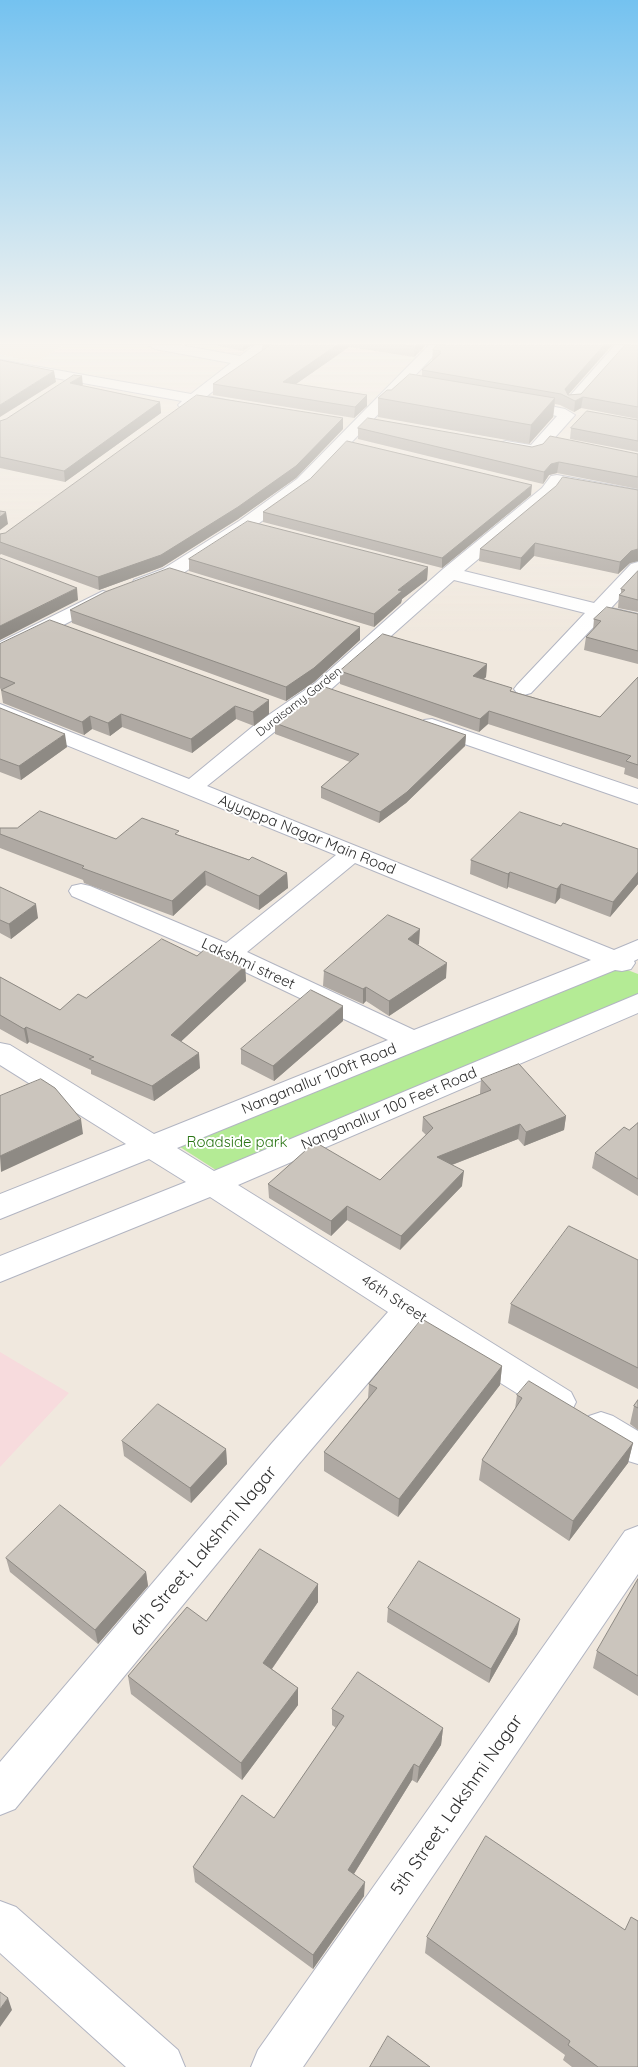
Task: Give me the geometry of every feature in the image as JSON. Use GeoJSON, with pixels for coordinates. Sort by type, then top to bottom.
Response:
{"type":"FeatureCollection","features":[{"type":"Feature","properties":{"kind":"street"},"geometry":{"type":"LineString","coordinates":[[490,444],[535,450],[543,441]]}},
{"type":"Feature","properties":{"kind":"street","name":"Duraisamy Garden"},"geometry":{"type":"LineString","coordinates":[[191,788],[279,708],[331,690],[369,634],[441,574],[546,478],[562,441]]}},
{"type":"Feature","properties":{"kind":"street"},"geometry":{"type":"LineString","coordinates":[[0,650],[99,599],[170,573],[245,525],[303,483],[343,442],[362,446]]}},
{"type":"Feature","properties":{"kind":"street"},"geometry":{"type":"LineString","coordinates":[[529,488],[546,478],[622,485],[638,495]]}},
{"type":"Feature","properties":{"kind":"street"},"geometry":{"type":"LineString","coordinates":[[245,525],[264,530]]}},
{"type":"Feature","properties":{"kind":"street"},"geometry":{"type":"LineString","coordinates":[[524,689],[638,568]]}},
{"type":"Feature","properties":{"kind":"street"},"geometry":{"type":"LineString","coordinates":[[170,573],[189,579]]}},
{"type":"Feature","properties":{"kind":"street"},"geometry":{"type":"LineString","coordinates":[[441,574],[638,620]]}},
{"type":"Feature","properties":{"kind":"street"},"geometry":{"type":"LineString","coordinates":[[81,592],[99,599]]}},
{"type":"Feature","properties":{"kind":"street"},"geometry":{"type":"LineString","coordinates":[[50,624],[78,634]]}},
{"type":"Feature","properties":{"kind":"street","name":"Ayyappa Nagar Main Road"},"geometry":{"type":"LineString","coordinates":[[0,710],[352,854],[630,959]]}},
{"type":"Feature","properties":{"kind":"street"},"geometry":{"type":"LineString","coordinates":[[412,718],[638,797]]}},
{"type":"Feature","properties":{"kind":"street"},"geometry":{"type":"LineString","coordinates":[[229,954],[352,854]]}},
{"type":"Feature","properties":{"kind":"street","name":"Lakshmi street"},"geometry":{"type":"LineString","coordinates":[[81,891],[229,954],[413,1041]]}},
{"type":"Feature","properties":{"kind":"street","name":"Nanganallur 100ft Road"},"geometry":{"type":"LineString","coordinates":[[0,1207],[413,1041],[630,959]]}},
{"type":"Feature","properties":{"kind":"street","name":"Nanganallur 100 Feet Road"},"geometry":{"type":"LineString","coordinates":[[0,1269],[212,1184],[638,1003]]}},
{"type":"Feature","properties":{"kind":"street","name":"46th Street"},"geometry":{"type":"LineString","coordinates":[[0,1052],[347,1268],[410,1310],[535,1388],[638,1449]]}},
{"type":"Feature","properties":{"kind":"street","name":"6th Street, Lakshmi Nagar"},"geometry":{"type":"LineString","coordinates":[[0,1794],[278,1462],[410,1310]]}},
{"type":"Feature","properties":{"kind":"street","name":"5th Street, Lakshmi Nagar"},"geometry":{"type":"LineString","coordinates":[[275,2067],[638,1543]]}},
{"type":"Feature","properties":{"kind":"street"},"geometry":{"type":"LineString","coordinates":[[0,1923],[161,2067]]}},
{"type":"Feature","properties":{"kind":"shaded area"},"geometry":{"type":"Polygon","coordinates":[[[0,1352],[69,1393],[0,1467],[0,1352]]]}},
{"type":"Feature","properties":{"kind":"green space","name":"Roadside park"},"geometry":{"type":"Polygon","coordinates":[[[617,966],[638,974],[638,996],[219,1172],[177,1145],[617,966]]]}},
{"type":"Feature","properties":{"kind":"building"},"geometry":{"type":"Polygon","coordinates":[[[0,441],[105,441],[64,471],[0,457],[0,441]]]}},
{"type":"Feature","properties":{"kind":"building"},"geometry":{"type":"Polygon","coordinates":[[[132,441],[320,441],[296,466],[238,507],[161,555],[98,577],[0,542],[0,534],[5,533],[132,441]]]}},
{"type":"Feature","properties":{"kind":"building"},"geometry":{"type":"Polygon","coordinates":[[[347,441],[349,441],[532,485],[442,558],[263,512],[310,479],[347,441]]]}},
{"type":"Feature","properties":{"kind":"building"},"geometry":{"type":"Polygon","coordinates":[[[415,441],[501,441],[532,447],[545,441],[577,441],[638,454],[638,477],[559,462],[551,464],[544,472],[415,441]]]}},
{"type":"Feature","properties":{"kind":"building"},"geometry":{"type":"Polygon","coordinates":[[[563,477],[638,490],[638,549],[631,551],[620,562],[535,543],[521,558],[480,549],[556,486],[563,477]]]}},
{"type":"Feature","properties":{"kind":"building"},"geometry":{"type":"Polygon","coordinates":[[[0,511],[6,512],[0,517],[0,511]]]}},
{"type":"Feature","properties":{"kind":"building"},"geometry":{"type":"Polygon","coordinates":[[[248,521],[428,567],[398,590],[402,591],[374,614],[189,559],[248,521]]]}},
{"type":"Feature","properties":{"kind":"building"},"geometry":{"type":"Polygon","coordinates":[[[0,558],[77,588],[0,626],[0,558]]]}},
{"type":"Feature","properties":{"kind":"building"},"geometry":{"type":"Polygon","coordinates":[[[170,568],[360,627],[314,668],[286,687],[70,610],[105,592],[170,568]]]}},
{"type":"Feature","properties":{"kind":"building"},"geometry":{"type":"Polygon","coordinates":[[[638,571],[638,600],[619,595],[625,590],[621,589],[638,571]]]}},
{"type":"Feature","properties":{"kind":"building"},"geometry":{"type":"Polygon","coordinates":[[[607,607],[638,614],[638,651],[586,637],[601,621],[594,619],[607,607]]]}},
{"type":"Feature","properties":{"kind":"building"},"geometry":{"type":"Polygon","coordinates":[[[50,620],[269,700],[253,712],[235,706],[191,739],[121,714],[108,723],[90,716],[82,722],[1,690],[15,683],[0,677],[0,644],[50,620]]]}},
{"type":"Feature","properties":{"kind":"building"},"geometry":{"type":"Polygon","coordinates":[[[383,634],[487,664],[473,676],[512,688],[510,691],[600,717],[638,677],[638,765],[626,761],[631,756],[489,711],[480,719],[340,671],[383,634]]]}},
{"type":"Feature","properties":{"kind":"building"},"geometry":{"type":"Polygon","coordinates":[[[325,687],[466,735],[407,792],[380,812],[321,787],[359,754],[275,723],[325,687]]]}},
{"type":"Feature","properties":{"kind":"building"},"geometry":{"type":"Polygon","coordinates":[[[0,708],[65,734],[19,766],[0,759],[0,708]]]}},
{"type":"Feature","properties":{"kind":"building"},"geometry":{"type":"Polygon","coordinates":[[[40,811],[116,839],[142,818],[179,831],[175,834],[249,860],[252,857],[287,873],[259,896],[205,871],[172,901],[82,868],[84,866],[0,834],[0,828],[17,828],[40,811]]]}},
{"type":"Feature","properties":{"kind":"building"},"geometry":{"type":"Polygon","coordinates":[[[520,812],[561,826],[563,823],[638,849],[638,872],[613,902],[561,884],[557,889],[471,860],[520,812]]]}},
{"type":"Feature","properties":{"kind":"building"},"geometry":{"type":"Polygon","coordinates":[[[0,887],[36,904],[9,924],[0,920],[0,887]]]}},
{"type":"Feature","properties":{"kind":"building"},"geometry":{"type":"Polygon","coordinates":[[[388,915],[420,929],[408,939],[447,963],[389,1001],[366,987],[363,989],[324,971],[388,915]]]}},
{"type":"Feature","properties":{"kind":"building"},"geometry":{"type":"Polygon","coordinates":[[[162,939],[197,956],[205,949],[245,966],[171,1035],[199,1053],[152,1086],[89,1059],[94,1057],[26,1027],[24,1029],[0,1015],[0,977],[60,1010],[78,994],[86,998],[162,939]]]}},
{"type":"Feature","properties":{"kind":"building"},"geometry":{"type":"Polygon","coordinates":[[[311,990],[343,1006],[273,1066],[241,1049],[311,990]]]}},
{"type":"Feature","properties":{"kind":"building"},"geometry":{"type":"Polygon","coordinates":[[[519,1064],[566,1116],[526,1132],[520,1124],[437,1157],[464,1171],[401,1236],[347,1206],[331,1221],[268,1184],[315,1142],[380,1180],[433,1128],[423,1117],[491,1090],[481,1079],[519,1064]]]}},
{"type":"Feature","properties":{"kind":"building"},"geometry":{"type":"Polygon","coordinates":[[[41,1079],[55,1088],[81,1119],[0,1156],[0,1096],[41,1079]]]}},
{"type":"Feature","properties":{"kind":"building"},"geometry":{"type":"Polygon","coordinates":[[[638,1123],[638,1179],[595,1153],[624,1127],[629,1130],[638,1123]]]}},
{"type":"Feature","properties":{"kind":"building"},"geometry":{"type":"Polygon","coordinates":[[[569,1226],[638,1260],[638,1368],[511,1304],[569,1226]]]}},
{"type":"Feature","properties":{"kind":"building"},"geometry":{"type":"Polygon","coordinates":[[[422,1319],[502,1366],[399,1499],[324,1452],[377,1388],[369,1384],[422,1319]]]}},
{"type":"Feature","properties":{"kind":"building"},"geometry":{"type":"Polygon","coordinates":[[[529,1381],[633,1443],[573,1521],[482,1460],[522,1398],[517,1395],[529,1381]]]}},
{"type":"Feature","properties":{"kind":"building"},"geometry":{"type":"Polygon","coordinates":[[[638,1400],[638,1408],[634,1406],[638,1400]]]}},
{"type":"Feature","properties":{"kind":"building"},"geometry":{"type":"Polygon","coordinates":[[[158,1404],[226,1449],[190,1488],[122,1441],[158,1404]]]}},
{"type":"Feature","properties":{"kind":"building"},"geometry":{"type":"Polygon","coordinates":[[[60,1505],[146,1572],[95,1630],[6,1558],[60,1505]]]}},
{"type":"Feature","properties":{"kind":"building"},"geometry":{"type":"Polygon","coordinates":[[[260,1549],[318,1584],[263,1663],[298,1688],[241,1763],[128,1676],[187,1607],[206,1621],[260,1549]]]}},
{"type":"Feature","properties":{"kind":"building"},"geometry":{"type":"Polygon","coordinates":[[[419,1561],[520,1619],[491,1669],[388,1608],[419,1561]]]}},
{"type":"Feature","properties":{"kind":"building"},"geometry":{"type":"Polygon","coordinates":[[[638,1579],[638,1676],[597,1651],[638,1579]]]}},
{"type":"Feature","properties":{"kind":"building"},"geometry":{"type":"Polygon","coordinates":[[[358,1672],[443,1728],[419,1767],[414,1764],[348,1870],[365,1882],[313,1955],[193,1867],[242,1795],[274,1818],[344,1716],[332,1709],[358,1672]]]}},
{"type":"Feature","properties":{"kind":"building"},"geometry":{"type":"Polygon","coordinates":[[[486,1836],[625,1930],[631,1917],[638,1921],[638,2067],[598,2067],[568,2045],[570,2041],[427,1937],[486,1836]]]}},
{"type":"Feature","properties":{"kind":"building"},"geometry":{"type":"Polygon","coordinates":[[[0,1992],[8,1998],[0,2009],[0,1992]]]}},
{"type":"Feature","properties":{"kind":"building"},"geometry":{"type":"Polygon","coordinates":[[[388,2036],[430,2067],[370,2067],[388,2036]]]}}]}
